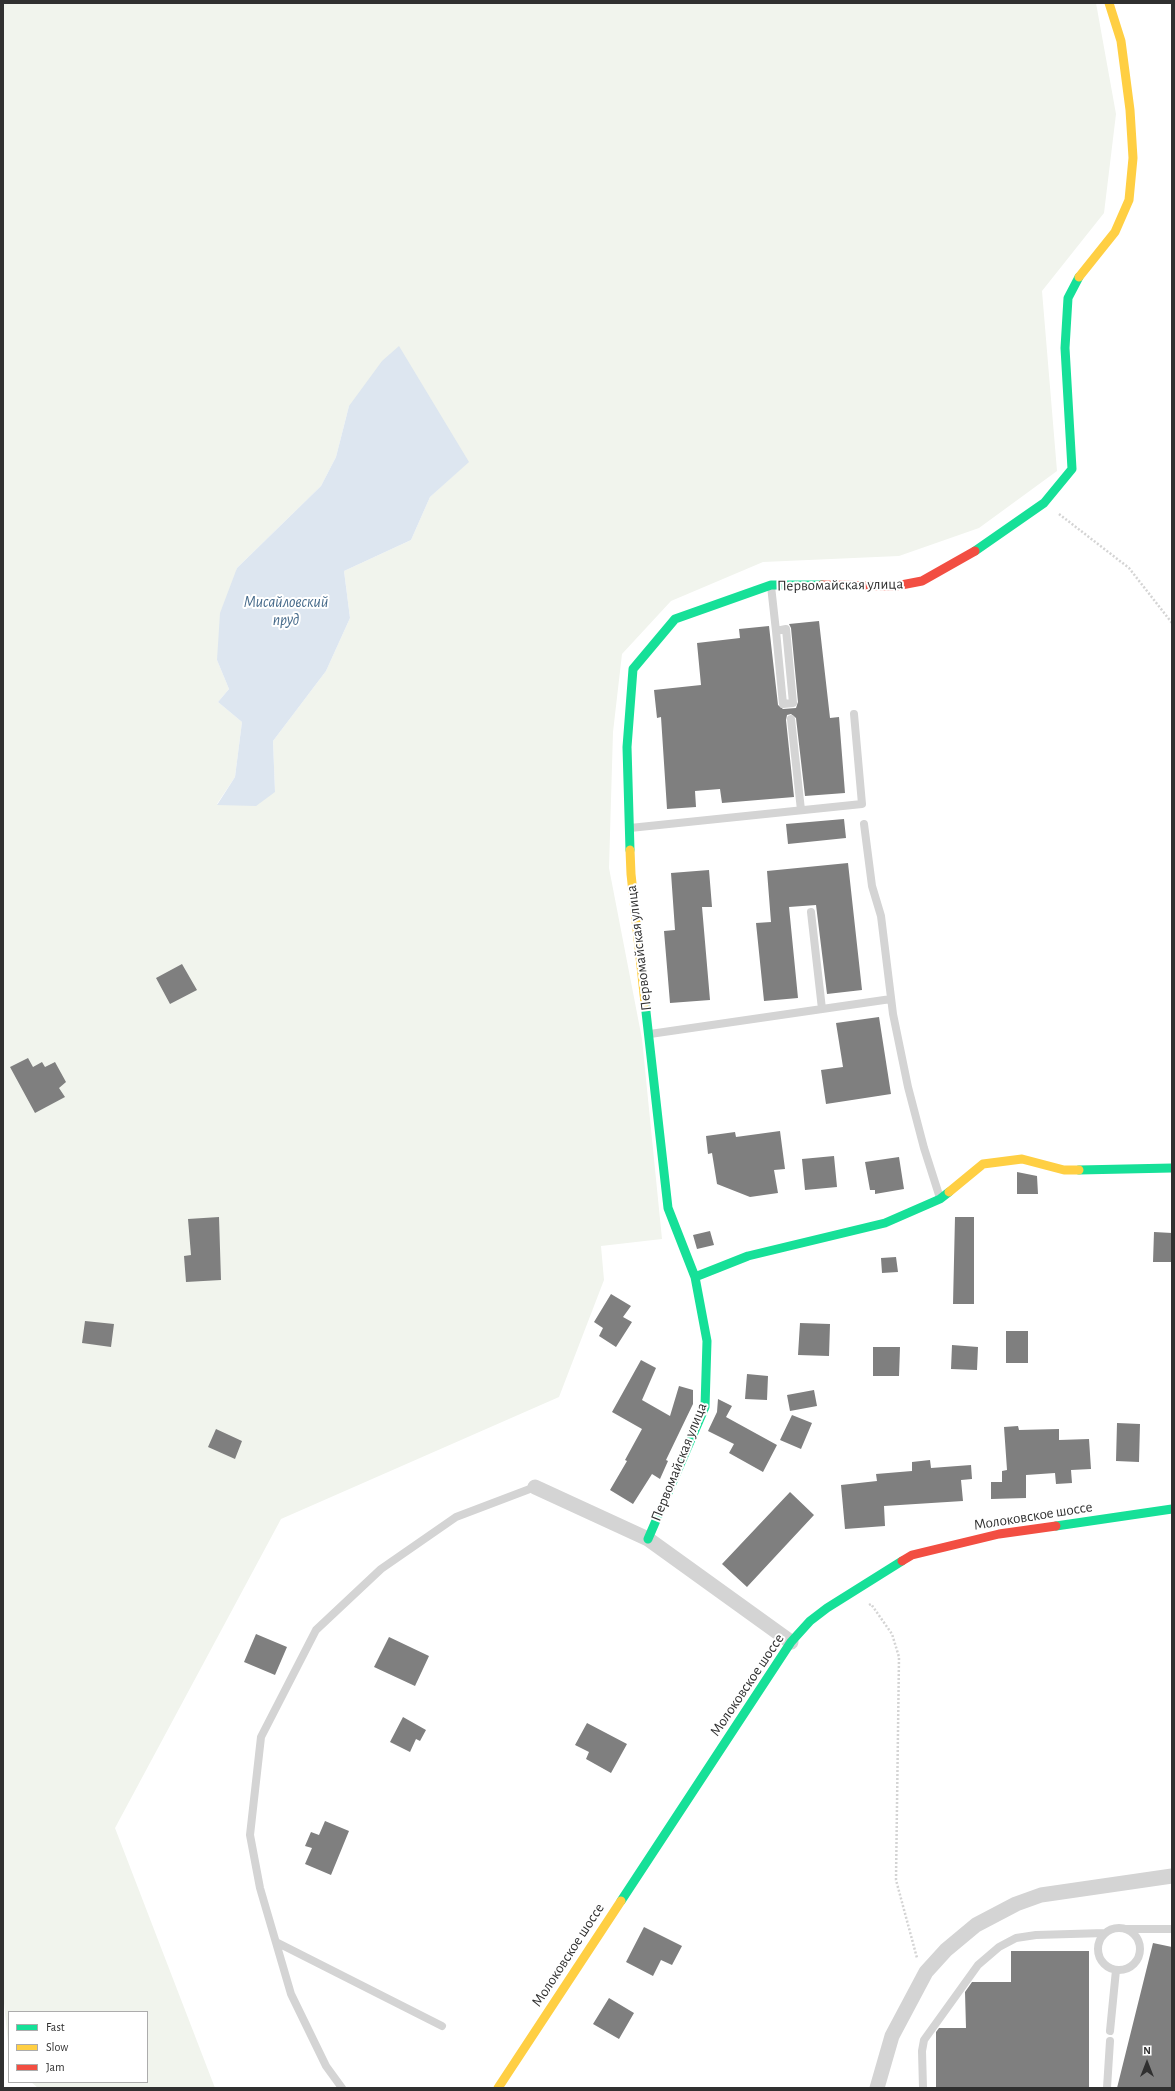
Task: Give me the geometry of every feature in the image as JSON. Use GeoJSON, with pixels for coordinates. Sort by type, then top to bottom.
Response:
{"type":"FeatureCollection","features":[{"type":"Feature","properties":{"kind":"street","name":"Первомайская улица"},"geometry":{"type":"LineString","coordinates":[[791,1642],[648,1539],[705,1407],[707,1341],[695,1277],[668,1208],[631,874],[626,747],[633,669],[675,619],[771,585],[896,586],[922,581],[983,546],[1044,503],[1072,468],[1065,348],[1068,298],[1080,276],[1115,232],[1129,200],[1133,158],[1130,110],[1121,41],[1109,3]]}},
{"type":"Feature","properties":{"kind":"street"},"geometry":{"type":"LineString","coordinates":[[695,1277],[748,1256],[884,1223],[940,1199],[968,1178],[983,1164],[1022,1159],[1064,1170],[1172,1168]]}},
{"type":"Feature","properties":{"kind":"street"},"geometry":{"type":"LineString","coordinates":[[535,1487],[648,1539]]}},
{"type":"Feature","properties":{"kind":"street","name":"Молоковское шоссе"},"geometry":{"type":"LineString","coordinates":[[498,2088],[791,1642],[810,1621],[827,1608],[912,1555],[999,1534],[1172,1509]]}},
{"type":"Feature","properties":{"kind":"street"},"geometry":{"type":"LineString","coordinates":[[877,2088],[892,2036],[926,1972],[946,1950],[976,1925],[1016,1904],[1041,1895],[1172,1876]]}},
{"type":"Feature","properties":{"kind":"lane"},"geometry":{"type":"LineString","coordinates":[[771,585],[783,704],[794,703],[786,630],[776,631]]}},
{"type":"Feature","properties":{"kind":"lane"},"geometry":{"type":"LineString","coordinates":[[629,828],[862,804],[854,714]]}},
{"type":"Feature","properties":{"kind":"lane"},"geometry":{"type":"LineString","coordinates":[[791,719],[801,810]]}},
{"type":"Feature","properties":{"kind":"lane"},"geometry":{"type":"LineString","coordinates":[[864,824],[872,886],[882,916],[891,999],[908,1087],[924,1148],[940,1199]]}},
{"type":"Feature","properties":{"kind":"lane"},"geometry":{"type":"LineString","coordinates":[[810,912],[822,1009]]}},
{"type":"Feature","properties":{"kind":"lane"},"geometry":{"type":"LineString","coordinates":[[649,1034],[891,999]]}},
{"type":"Feature","properties":{"kind":"lane"},"geometry":{"type":"LineString","coordinates":[[342,2088],[326,2066],[291,1994],[260,1888],[250,1835],[261,1737],[316,1630],[382,1569],[456,1517],[535,1487]]}},
{"type":"Feature","properties":{"kind":"lane"},"geometry":{"type":"LineString","coordinates":[[923,2088],[922,2052],[924,2040],[973,1971],[983,1960],[1000,1947],[1016,1938],[1036,1935],[1105,1933],[1118,1928],[1172,1929]]}},
{"type":"Feature","properties":{"kind":"lane"},"geometry":{"type":"LineString","coordinates":[[1105,1933],[1100,1939],[1098,1954],[1106,1966],[1116,1970],[1127,1969],[1133,1965],[1140,1953],[1137,1938],[1126,1929]]}},
{"type":"Feature","properties":{"kind":"lane"},"geometry":{"type":"LineString","coordinates":[[276,1942],[442,2026]]}},
{"type":"Feature","properties":{"kind":"lane"},"geometry":{"type":"LineString","coordinates":[[1110,2031],[1116,1970]]}},
{"type":"Feature","properties":{"kind":"lane"},"geometry":{"type":"LineString","coordinates":[[1107,2088],[1110,2041]]}},
{"type":"Feature","properties":{"kind":"path"},"geometry":{"type":"LineString","coordinates":[[1044,503],[1129,568],[1172,623]]}},
{"type":"Feature","properties":{"kind":"path"},"geometry":{"type":"LineString","coordinates":[[864,1606],[871,1604],[892,1634],[899,1657],[896,1880],[917,1958]]}},
{"type":"Feature","properties":{"kind":"shaded area"},"geometry":{"type":"Polygon","coordinates":[[[3,3],[1096,3],[1116,114],[1104,213],[1042,291],[1057,471],[979,528],[899,556],[763,562],[671,601],[622,654],[613,732],[609,868],[642,1039],[662,1239],[601,1246],[604,1280],[559,1397],[281,1519],[115,1828],[215,2088],[38,2088],[32,2083],[148,2083],[148,2011],[8,2011],[8,2042],[3,1993],[3,3]],[[349,406],[336,457],[321,486],[237,568],[217,660],[229,689],[218,702],[242,722],[235,777],[217,804],[275,792],[273,741],[326,671],[350,618],[344,571],[411,540],[430,497],[468,462],[349,406]]]}},
{"type":"Feature","properties":{"kind":"water","name":"Мисайловский пруд"},"geometry":{"type":"Polygon","coordinates":[[[399,346],[469,462],[430,497],[411,540],[344,571],[350,618],[326,671],[273,741],[275,792],[256,806],[217,805],[235,777],[242,722],[218,702],[229,689],[217,660],[220,613],[237,568],[321,486],[336,457],[349,406],[382,361],[399,346]]]}},
{"type":"Feature","properties":{"kind":"building"},"geometry":{"type":"Polygon","coordinates":[[[819,621],[830,718],[839,717],[845,793],[805,796],[796,718],[791,714],[787,715],[786,720],[794,797],[722,803],[720,789],[695,791],[696,807],[667,809],[661,717],[657,718],[654,690],[701,685],[697,643],[740,638],[739,629],[769,626],[778,705],[783,709],[796,708],[798,702],[791,628],[789,624],[819,621]]]}},
{"type":"Feature","properties":{"kind":"building"},"geometry":{"type":"Polygon","coordinates":[[[844,819],[846,838],[788,844],[786,824],[844,819]]]}},
{"type":"Feature","properties":{"kind":"building"},"geometry":{"type":"Polygon","coordinates":[[[848,863],[862,990],[827,994],[816,905],[789,907],[798,998],[764,1001],[756,923],[771,922],[767,871],[848,863]]]}},
{"type":"Feature","properties":{"kind":"building"},"geometry":{"type":"Polygon","coordinates":[[[709,870],[712,907],[702,907],[710,1000],[670,1003],[664,931],[675,930],[671,873],[709,870]]]}},
{"type":"Feature","properties":{"kind":"building"},"geometry":{"type":"Polygon","coordinates":[[[182,964],[197,990],[170,1004],[156,978],[182,964]]]}},
{"type":"Feature","properties":{"kind":"building"},"geometry":{"type":"Polygon","coordinates":[[[879,1017],[891,1094],[826,1104],[821,1070],[843,1067],[836,1023],[879,1017]]]}},
{"type":"Feature","properties":{"kind":"building"},"geometry":{"type":"Polygon","coordinates":[[[28,1058],[33,1067],[42,1062],[45,1067],[55,1062],[66,1082],[59,1088],[65,1097],[35,1113],[10,1067],[28,1058]]]}},
{"type":"Feature","properties":{"kind":"building"},"geometry":{"type":"Polygon","coordinates":[[[780,1131],[785,1169],[774,1170],[778,1193],[750,1197],[717,1184],[712,1153],[708,1154],[706,1136],[735,1132],[736,1137],[780,1131]]]}},
{"type":"Feature","properties":{"kind":"building"},"geometry":{"type":"Polygon","coordinates":[[[834,1156],[837,1187],[805,1190],[802,1159],[834,1156]]]}},
{"type":"Feature","properties":{"kind":"building"},"geometry":{"type":"Polygon","coordinates":[[[899,1157],[904,1189],[875,1194],[875,1190],[870,1190],[865,1162],[899,1157]]]}},
{"type":"Feature","properties":{"kind":"building"},"geometry":{"type":"Polygon","coordinates":[[[1017,1172],[1037,1176],[1038,1194],[1017,1194],[1017,1172]]]}},
{"type":"Feature","properties":{"kind":"building"},"geometry":{"type":"Polygon","coordinates":[[[219,1217],[221,1280],[186,1282],[184,1256],[191,1255],[188,1219],[219,1217]]]}},
{"type":"Feature","properties":{"kind":"building"},"geometry":{"type":"Polygon","coordinates":[[[955,1217],[974,1217],[974,1304],[953,1304],[955,1217]]]}},
{"type":"Feature","properties":{"kind":"building"},"geometry":{"type":"Polygon","coordinates":[[[710,1231],[714,1245],[697,1249],[693,1235],[710,1231]]]}},
{"type":"Feature","properties":{"kind":"building"},"geometry":{"type":"Polygon","coordinates":[[[1154,1232],[1172,1233],[1172,1262],[1153,1262],[1154,1232]]]}},
{"type":"Feature","properties":{"kind":"building"},"geometry":{"type":"Polygon","coordinates":[[[896,1257],[898,1272],[882,1273],[881,1258],[896,1257]]]}},
{"type":"Feature","properties":{"kind":"building"},"geometry":{"type":"Polygon","coordinates":[[[611,1294],[631,1306],[623,1317],[632,1322],[616,1347],[599,1336],[603,1328],[594,1322],[611,1294]]]}},
{"type":"Feature","properties":{"kind":"building"},"geometry":{"type":"Polygon","coordinates":[[[85,1321],[114,1324],[111,1347],[82,1343],[85,1321]]]}},
{"type":"Feature","properties":{"kind":"building"},"geometry":{"type":"Polygon","coordinates":[[[800,1323],[830,1324],[829,1356],[798,1355],[800,1323]]]}},
{"type":"Feature","properties":{"kind":"building"},"geometry":{"type":"Polygon","coordinates":[[[1006,1331],[1028,1331],[1028,1363],[1006,1363],[1006,1331]]]}},
{"type":"Feature","properties":{"kind":"building"},"geometry":{"type":"Polygon","coordinates":[[[952,1345],[978,1347],[977,1370],[951,1369],[952,1345]]]}},
{"type":"Feature","properties":{"kind":"building"},"geometry":{"type":"Polygon","coordinates":[[[873,1347],[900,1347],[899,1376],[873,1376],[873,1347]]]}},
{"type":"Feature","properties":{"kind":"building"},"geometry":{"type":"Polygon","coordinates":[[[641,1360],[656,1368],[642,1400],[670,1416],[679,1386],[693,1390],[693,1404],[666,1460],[668,1461],[660,1479],[652,1474],[633,1504],[610,1490],[627,1461],[625,1460],[642,1429],[612,1412],[641,1360]]]}},
{"type":"Feature","properties":{"kind":"building"},"geometry":{"type":"Polygon","coordinates":[[[747,1374],[768,1376],[767,1400],[745,1399],[747,1374]]]}},
{"type":"Feature","properties":{"kind":"building"},"geometry":{"type":"Polygon","coordinates":[[[814,1390],[817,1406],[790,1411],[787,1395],[814,1390]]]}},
{"type":"Feature","properties":{"kind":"building"},"geometry":{"type":"Polygon","coordinates":[[[718,1399],[732,1406],[726,1417],[777,1445],[763,1472],[729,1453],[734,1444],[708,1431],[717,1412],[718,1399]]]}},
{"type":"Feature","properties":{"kind":"building"},"geometry":{"type":"Polygon","coordinates":[[[792,1415],[812,1423],[801,1449],[780,1440],[792,1415]]]}},
{"type":"Feature","properties":{"kind":"building"},"geometry":{"type":"Polygon","coordinates":[[[1117,1423],[1140,1424],[1139,1462],[1116,1461],[1117,1423]]]}},
{"type":"Feature","properties":{"kind":"building"},"geometry":{"type":"Polygon","coordinates":[[[1018,1426],[1019,1430],[1059,1429],[1059,1440],[1089,1439],[1091,1469],[1071,1470],[1072,1483],[1056,1484],[1055,1473],[1026,1475],[1026,1498],[991,1499],[991,1482],[1002,1482],[1002,1471],[1007,1470],[1004,1427],[1018,1426]]]}},
{"type":"Feature","properties":{"kind":"building"},"geometry":{"type":"Polygon","coordinates":[[[216,1429],[242,1441],[235,1459],[208,1447],[216,1429]]]}},
{"type":"Feature","properties":{"kind":"building"},"geometry":{"type":"Polygon","coordinates":[[[930,1460],[931,1468],[971,1465],[972,1479],[961,1480],[963,1501],[884,1506],[885,1526],[845,1529],[841,1485],[877,1481],[876,1474],[912,1471],[912,1462],[930,1460]]]}},
{"type":"Feature","properties":{"kind":"building"},"geometry":{"type":"Polygon","coordinates":[[[790,1492],[814,1515],[747,1587],[722,1564],[790,1492]]]}},
{"type":"Feature","properties":{"kind":"building"},"geometry":{"type":"Polygon","coordinates":[[[256,1634],[287,1647],[275,1675],[244,1662],[256,1634]]]}},
{"type":"Feature","properties":{"kind":"building"},"geometry":{"type":"Polygon","coordinates":[[[389,1637],[429,1656],[415,1686],[374,1667],[389,1637]]]}},
{"type":"Feature","properties":{"kind":"building"},"geometry":{"type":"Polygon","coordinates":[[[403,1717],[426,1730],[420,1741],[416,1739],[410,1752],[390,1742],[403,1717]]]}},
{"type":"Feature","properties":{"kind":"building"},"geometry":{"type":"Polygon","coordinates":[[[587,1723],[627,1744],[611,1773],[586,1759],[589,1752],[575,1745],[587,1723]]]}},
{"type":"Feature","properties":{"kind":"building"},"geometry":{"type":"Polygon","coordinates":[[[325,1821],[349,1831],[331,1875],[305,1864],[312,1848],[305,1846],[311,1832],[319,1835],[325,1821]]]}},
{"type":"Feature","properties":{"kind":"building"},"geometry":{"type":"Polygon","coordinates":[[[644,1927],[682,1946],[672,1965],[661,1960],[653,1976],[626,1962],[644,1927]]]}},
{"type":"Feature","properties":{"kind":"building"},"geometry":{"type":"Polygon","coordinates":[[[1153,1943],[1172,1947],[1172,2088],[1117,2088],[1153,1943]]]}},
{"type":"Feature","properties":{"kind":"building"},"geometry":{"type":"Polygon","coordinates":[[[1011,1951],[1089,1951],[1089,2088],[936,2088],[936,2032],[939,2028],[966,2028],[965,1992],[972,1982],[1011,1982],[1011,1951]]]}},
{"type":"Feature","properties":{"kind":"building"},"geometry":{"type":"Polygon","coordinates":[[[609,1998],[634,2013],[619,2039],[593,2024],[609,1998]]]}},
{"type":"Feature","properties":{"kind":"traffic: fast"},"geometry":{"type":"LineString","coordinates":[[975,551],[1044,503],[1072,469],[1065,348],[1068,298],[1079,277]]}},
{"type":"Feature","properties":{"kind":"traffic: fast"},"geometry":{"type":"LineString","coordinates":[[630,850],[627,747],[633,669],[675,619],[771,585],[822,585]]}},
{"type":"Feature","properties":{"kind":"traffic: fast"},"geometry":{"type":"LineString","coordinates":[[645,1003],[668,1208],[695,1277],[707,1341],[705,1407],[648,1539]]}},
{"type":"Feature","properties":{"kind":"traffic: fast"},"geometry":{"type":"LineString","coordinates":[[1079,1170],[1172,1168]]}},
{"type":"Feature","properties":{"kind":"traffic: fast"},"geometry":{"type":"LineString","coordinates":[[695,1277],[748,1256],[885,1223],[940,1199],[949,1192]]}},
{"type":"Feature","properties":{"kind":"traffic: fast"},"geometry":{"type":"LineString","coordinates":[[1056,1526],[1172,1509]]}},
{"type":"Feature","properties":{"kind":"traffic: fast"},"geometry":{"type":"LineString","coordinates":[[621,1901],[791,1642],[810,1621],[827,1608],[902,1561]]}},
{"type":"Feature","properties":{"kind":"traffic: slow"},"geometry":{"type":"LineString","coordinates":[[1079,277],[1115,232],[1129,200],[1133,158],[1130,110],[1121,41],[1109,3]]}},
{"type":"Feature","properties":{"kind":"traffic: slow"},"geometry":{"type":"LineString","coordinates":[[630,850],[631,874],[645,1003]]}},
{"type":"Feature","properties":{"kind":"traffic: slow"},"geometry":{"type":"LineString","coordinates":[[949,1192],[983,1164],[1022,1159],[1064,1170],[1079,1170]]}},
{"type":"Feature","properties":{"kind":"traffic: slow"},"geometry":{"type":"LineString","coordinates":[[498,2088],[621,1901]]}},
{"type":"Feature","properties":{"kind":"traffic: jam"},"geometry":{"type":"LineString","coordinates":[[822,585],[896,586],[922,581],[975,551]]}},
{"type":"Feature","properties":{"kind":"traffic: jam"},"geometry":{"type":"LineString","coordinates":[[902,1561],[912,1555],[999,1534],[1056,1526]]}}]}
